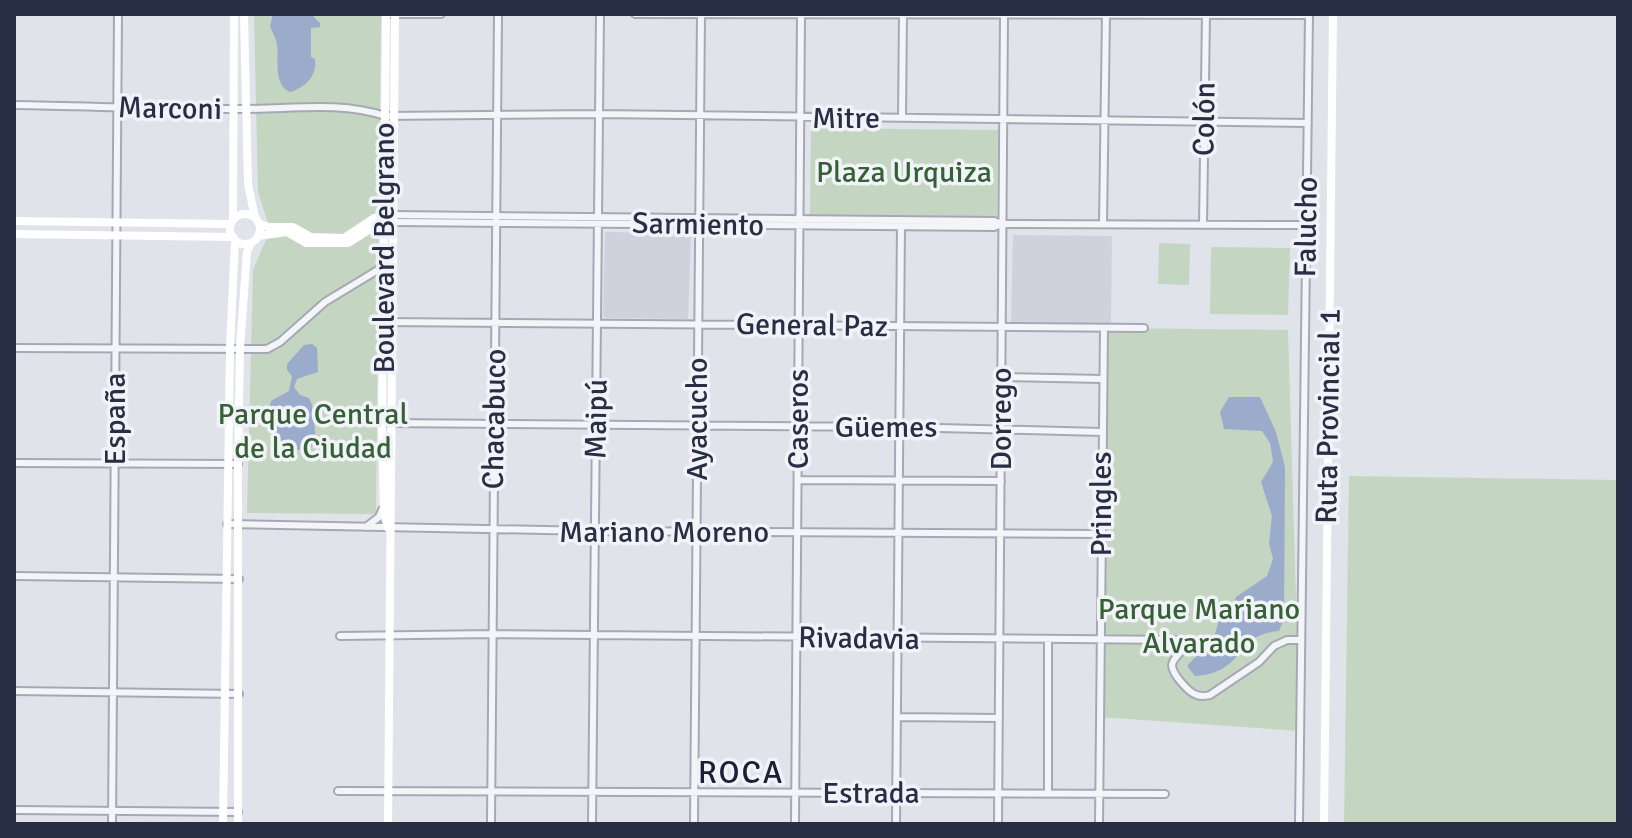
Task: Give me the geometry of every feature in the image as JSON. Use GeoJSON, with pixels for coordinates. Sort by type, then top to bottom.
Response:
{"type":"FeatureCollection","features":[{"type":"Feature","properties":{"kind":"street","name":"España"},"geometry":{"type":"LineString","coordinates":[[112,824],[118,14]]}},
{"type":"Feature","properties":{"kind":"street"},"geometry":{"type":"LineString","coordinates":[[223,824],[234,238],[234,14]]}},
{"type":"Feature","properties":{"kind":"street"},"geometry":{"type":"LineString","coordinates":[[238,824],[240,348],[247,252],[254,240],[257,220],[249,194],[244,109],[244,14]]}},
{"type":"Feature","properties":{"kind":"street"},"geometry":{"type":"LineString","coordinates":[[386,14],[441,14]]}},
{"type":"Feature","properties":{"kind":"street","name":"Boulevard Belgrano"},"geometry":{"type":"LineString","coordinates":[[386,14],[390,116]]}},
{"type":"Feature","properties":{"kind":"street","name":"Boulevard Belgrano"},"geometry":{"type":"LineString","coordinates":[[388,824],[388,529],[384,504],[392,261],[389,219],[390,116],[395,14]]}},
{"type":"Feature","properties":{"kind":"street","name":"Chacabuco"},"geometry":{"type":"LineString","coordinates":[[491,824],[498,14]]}},
{"type":"Feature","properties":{"kind":"street","name":"Maipú"},"geometry":{"type":"LineString","coordinates":[[592,824],[600,14]]}},
{"type":"Feature","properties":{"kind":"street"},"geometry":{"type":"LineString","coordinates":[[635,14],[1309,14]]}},
{"type":"Feature","properties":{"kind":"street","name":"Ayacucho"},"geometry":{"type":"LineString","coordinates":[[694,824],[701,14]]}},
{"type":"Feature","properties":{"kind":"street","name":"Caseros"},"geometry":{"type":"LineString","coordinates":[[795,824],[801,14]]}},
{"type":"Feature","properties":{"kind":"street"},"geometry":{"type":"LineString","coordinates":[[902,118],[903,14]]}},
{"type":"Feature","properties":{"kind":"street","name":"Falucho"},"geometry":{"type":"LineString","coordinates":[[1299,824],[1309,14]]}},
{"type":"Feature","properties":{"kind":"street","name":"Ruta Provincial 1"},"geometry":{"type":"LineString","coordinates":[[1323,822],[1333,14]]}},
{"type":"Feature","properties":{"kind":"street","name":"Dorrego"},"geometry":{"type":"LineString","coordinates":[[998,824],[1004,15]]}},
{"type":"Feature","properties":{"kind":"street"},"geometry":{"type":"LineString","coordinates":[[1103,224],[1106,15]]}},
{"type":"Feature","properties":{"kind":"street","name":"Colón"},"geometry":{"type":"LineString","coordinates":[[1203,225],[1206,15]]}},
{"type":"Feature","properties":{"kind":"street","name":"Marconi"},"geometry":{"type":"LineString","coordinates":[[14,105],[234,109],[352,107],[390,116]]}},
{"type":"Feature","properties":{"kind":"street","name":"Mitre"},"geometry":{"type":"LineString","coordinates":[[390,116],[599,114],[1308,123]]}},
{"type":"Feature","properties":{"kind":"street"},"geometry":{"type":"LineString","coordinates":[[14,221],[232,222],[241,214],[269,227],[287,226],[306,236],[325,240]]}},
{"type":"Feature","properties":{"kind":"street"},"geometry":{"type":"LineString","coordinates":[[14,234],[234,238],[242,243],[287,232],[306,243],[348,236],[374,218],[389,219]]}},
{"type":"Feature","properties":{"kind":"street","name":"Boulevard Belgrano"},"geometry":{"type":"LineString","coordinates":[[388,323],[383,267],[389,219]]}},
{"type":"Feature","properties":{"kind":"street","name":"Sarmiento"},"geometry":{"type":"LineString","coordinates":[[389,219],[901,223],[994,227],[1002,224],[1306,225]]}},
{"type":"Feature","properties":{"kind":"street"},"geometry":{"type":"LineString","coordinates":[[896,824],[901,223]]}},
{"type":"Feature","properties":{"kind":"street"},"geometry":{"type":"LineString","coordinates":[[14,348],[267,349],[280,342],[325,302],[392,261]]}},
{"type":"Feature","properties":{"kind":"street","name":"General Paz"},"geometry":{"type":"LineString","coordinates":[[388,323],[1144,328]]}},
{"type":"Feature","properties":{"kind":"street","name":"Pringles"},"geometry":{"type":"LineString","coordinates":[[1099,824],[1104,328]]}},
{"type":"Feature","properties":{"kind":"street"},"geometry":{"type":"LineString","coordinates":[[1001,377],[1103,379]]}},
{"type":"Feature","properties":{"kind":"street","name":"Boulevard Belgrano"},"geometry":{"type":"LineString","coordinates":[[387,423],[392,511],[388,529]]}},
{"type":"Feature","properties":{"kind":"street","name":"Güemes"},"geometry":{"type":"LineString","coordinates":[[387,423],[1001,428],[1102,432]]}},
{"type":"Feature","properties":{"kind":"street"},"geometry":{"type":"LineString","coordinates":[[14,463],[238,464]]}},
{"type":"Feature","properties":{"kind":"street"},"geometry":{"type":"LineString","coordinates":[[798,480],[1001,481]]}},
{"type":"Feature","properties":{"kind":"street"},"geometry":{"type":"LineString","coordinates":[[366,527],[379,517],[384,504]]}},
{"type":"Feature","properties":{"kind":"street","name":"Mariano Moreno"},"geometry":{"type":"LineString","coordinates":[[227,524],[388,529],[1101,534]]}},
{"type":"Feature","properties":{"kind":"street"},"geometry":{"type":"LineString","coordinates":[[14,576],[239,579]]}},
{"type":"Feature","properties":{"kind":"street","name":"Rivadavia"},"geometry":{"type":"LineString","coordinates":[[340,636],[492,634],[1186,641],[1185,649],[1175,659],[1172,668],[1188,689],[1202,696],[1210,695],[1259,662],[1278,643],[1301,640]]}},
{"type":"Feature","properties":{"kind":"street"},"geometry":{"type":"LineString","coordinates":[[1048,640],[1048,793]]}},
{"type":"Feature","properties":{"kind":"street"},"geometry":{"type":"LineString","coordinates":[[14,691],[239,694]]}},
{"type":"Feature","properties":{"kind":"street"},"geometry":{"type":"LineString","coordinates":[[897,717],[999,718]]}},
{"type":"Feature","properties":{"kind":"street","name":"Estrada"},"geometry":{"type":"LineString","coordinates":[[338,791],[1165,794]]}},
{"type":"Feature","properties":{"kind":"street"},"geometry":{"type":"LineString","coordinates":[[14,810],[238,812]]}},
{"type":"Feature","properties":{"kind":"shaded area"},"geometry":{"type":"Polygon","coordinates":[[[605,232],[688,233],[691,236],[688,319],[603,316],[605,232]]]}},
{"type":"Feature","properties":{"kind":"shaded area"},"geometry":{"type":"Polygon","coordinates":[[[1013,235],[1112,236],[1111,324],[1011,322],[1013,235]]]}},
{"type":"Feature","properties":{"kind":"green space","name":"Parque Central de la Ciudad"},"geometry":{"type":"Polygon","coordinates":[[[254,14],[381,14],[376,514],[247,513],[253,270],[270,230],[258,192],[254,14]]]}},
{"type":"Feature","properties":{"kind":"green space","name":"Plaza Urquiza"},"geometry":{"type":"Polygon","coordinates":[[[811,128],[998,130],[997,217],[810,215],[811,128]]]}},
{"type":"Feature","properties":{"kind":"green space"},"geometry":{"type":"Polygon","coordinates":[[[1159,243],[1190,244],[1189,285],[1158,284],[1159,243]]]}},
{"type":"Feature","properties":{"kind":"green space"},"geometry":{"type":"Polygon","coordinates":[[[1211,247],[1290,248],[1288,315],[1210,314],[1211,247]]]}},
{"type":"Feature","properties":{"kind":"green space","name":"Parque Mariano Alvarado"},"geometry":{"type":"Polygon","coordinates":[[[1104,328],[1288,330],[1300,731],[1100,717],[1104,328]]]}},
{"type":"Feature","properties":{"kind":"green space"},"geometry":{"type":"Polygon","coordinates":[[[1349,476],[1618,480],[1618,824],[1344,824],[1349,476]]]}},
{"type":"Feature","properties":{"kind":"water"},"geometry":{"type":"Polygon","coordinates":[[[273,14],[311,14],[320,23],[320,27],[311,28],[311,57],[315,59],[312,76],[301,87],[290,92],[279,78],[277,44],[270,26],[273,14]]]}},
{"type":"Feature","properties":{"kind":"water"},"geometry":{"type":"Polygon","coordinates":[[[312,344],[317,348],[318,372],[297,379],[294,387],[300,395],[309,398],[312,405],[316,441],[308,451],[286,445],[277,449],[271,401],[289,391],[292,376],[287,364],[304,345],[312,344]]]}},
{"type":"Feature","properties":{"kind":"water"},"geometry":{"type":"Polygon","coordinates":[[[1229,397],[1260,397],[1276,432],[1285,467],[1284,619],[1279,631],[1265,633],[1248,643],[1225,667],[1195,676],[1187,666],[1214,637],[1219,620],[1230,612],[1236,597],[1267,576],[1273,559],[1269,543],[1272,516],[1261,482],[1273,462],[1270,443],[1262,431],[1224,429],[1220,412],[1229,397]]]}},
{"type":"Feature","properties":{"kind":"district","name":"ROCA"},"geometry":{"type":"Point","coordinates":[741,772]}}]}
